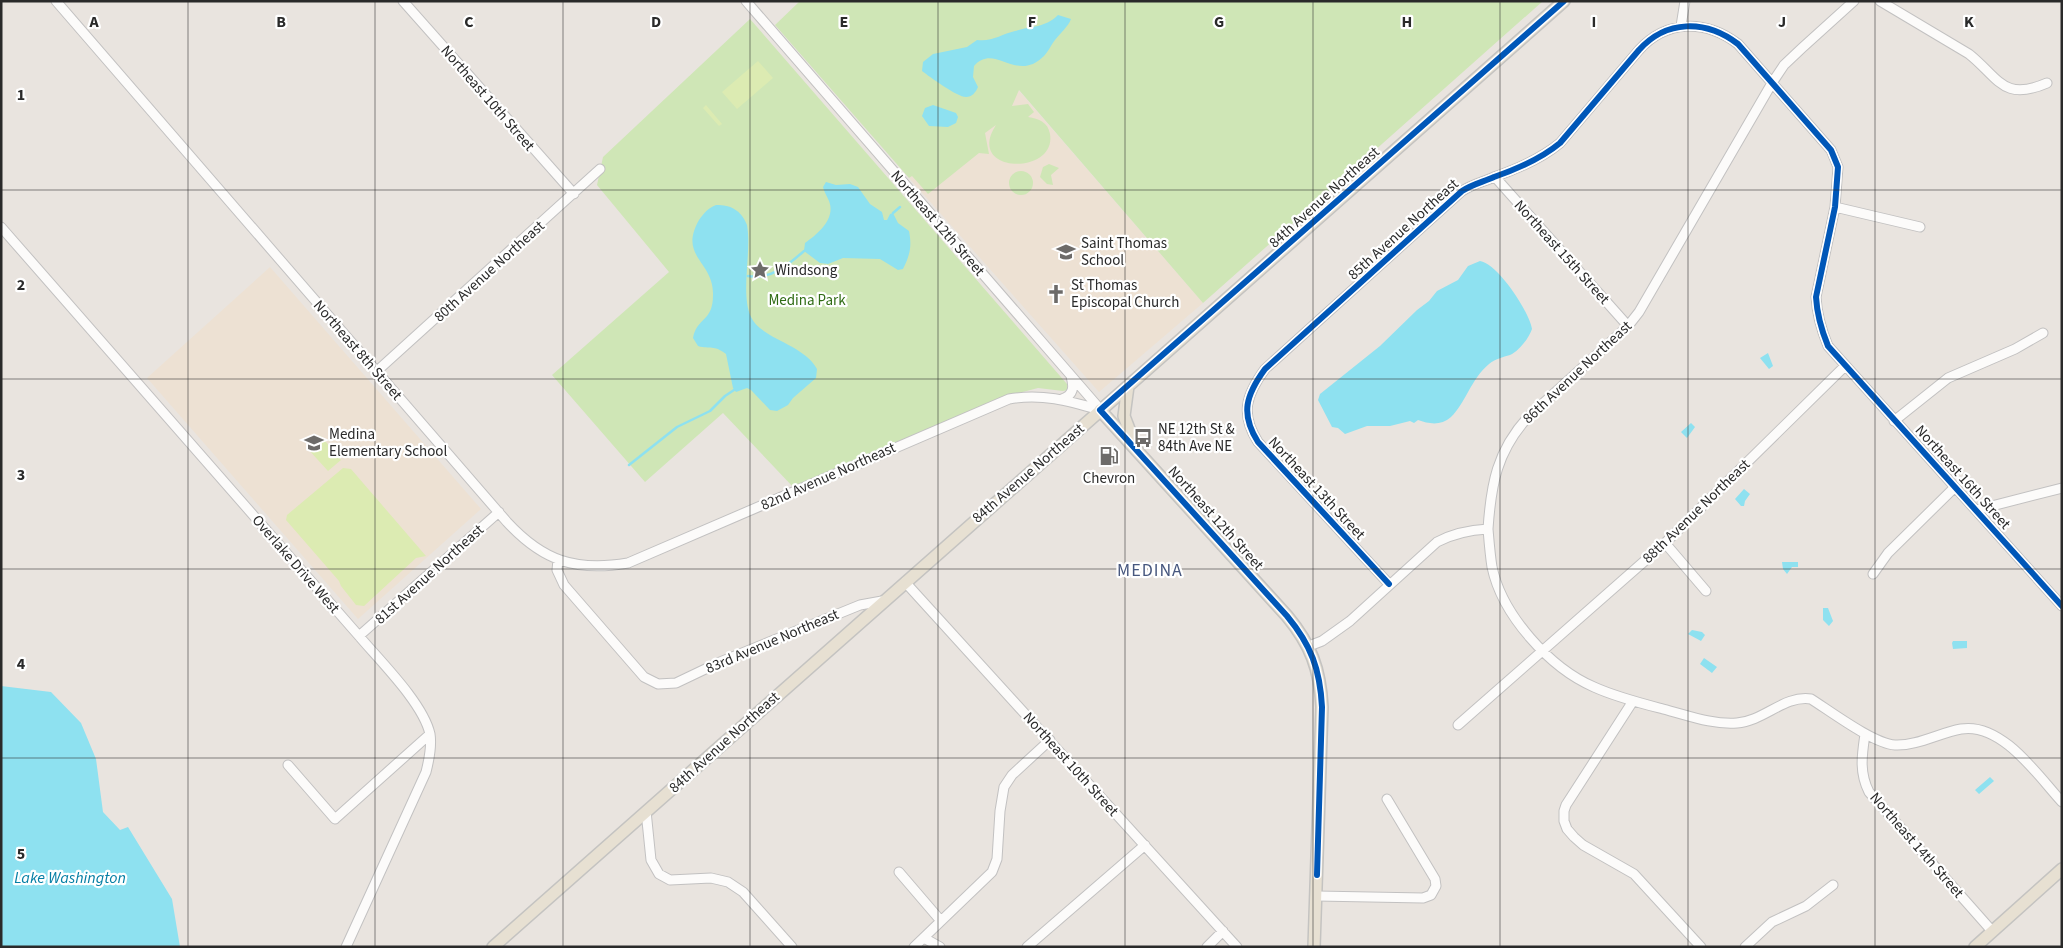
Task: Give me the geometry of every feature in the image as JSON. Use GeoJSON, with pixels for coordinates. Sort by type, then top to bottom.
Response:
{"type":"FeatureCollection","features":[{"type":"Feature","properties":{"kind":"main road","name":"84th Avenue Northeast"},"geometry":{"type":"LineString","coordinates":[[493,947],[882,601],[1564,1]]}},
{"type":"Feature","properties":{"kind":"main road"},"geometry":{"type":"LineString","coordinates":[[1128,386],[1124,416],[1137,450]]}},
{"type":"Feature","properties":{"kind":"main road","name":"Northeast 12th Street"},"geometry":{"type":"LineString","coordinates":[[1100,410],[1287,616],[1309,646],[1321,683],[1322,707],[1314,947]]}},
{"type":"Feature","properties":{"kind":"main road"},"geometry":{"type":"LineString","coordinates":[[1975,947],[2060,875]]}},
{"type":"Feature","properties":{"kind":"street","name":"Northeast 8th Street"},"geometry":{"type":"LineString","coordinates":[[56,1],[498,512],[532,546],[558,560]]}},
{"type":"Feature","properties":{"kind":"street","name":"Northeast 10th Street"},"geometry":{"type":"LineString","coordinates":[[403,1],[574,194]]}},
{"type":"Feature","properties":{"kind":"street","name":"Northeast 12th Street"},"geometry":{"type":"LineString","coordinates":[[746,1],[1100,410]]}},
{"type":"Feature","properties":{"kind":"street"},"geometry":{"type":"LineString","coordinates":[[1681,26],[1685,1]]}},
{"type":"Feature","properties":{"kind":"street","name":"86th Avenue Northeast"},"geometry":{"type":"LineString","coordinates":[[1488,529],[1490,497],[1495,471],[1504,450],[1516,431],[1528,417],[1628,326],[1639,312],[1784,65],[1854,1]]}},
{"type":"Feature","properties":{"kind":"street"},"geometry":{"type":"LineString","coordinates":[[1880,1],[1969,54],[2007,88],[2024,90],[2047,83]]}},
{"type":"Feature","properties":{"kind":"street","name":"Northeast 16th Street"},"geometry":{"type":"LineString","coordinates":[[1681,26],[1696,26],[1728,36],[1738,44],[1831,150],[1838,167],[1834,207],[1816,297],[1820,328],[1828,346],[2062,606]]}},
{"type":"Feature","properties":{"kind":"street","name":"85th Avenue Northeast"},"geometry":{"type":"LineString","coordinates":[[1248,399],[1255,383],[1265,369],[1462,191],[1472,184],[1496,177],[1550,151],[1560,142],[1645,44],[1661,32],[1681,26]]}},
{"type":"Feature","properties":{"kind":"street","name":"80th Avenue Northeast"},"geometry":{"type":"LineString","coordinates":[[377,371],[600,169]]}},
{"type":"Feature","properties":{"kind":"street","name":"Northeast 15th Street"},"geometry":{"type":"LineString","coordinates":[[1496,177],[1628,326]]}},
{"type":"Feature","properties":{"kind":"street"},"geometry":{"type":"LineString","coordinates":[[1834,207],[1920,228]]}},
{"type":"Feature","properties":{"kind":"street","name":"Overlake Drive West"},"geometry":{"type":"LineString","coordinates":[[1,227],[359,636],[412,699],[426,721],[430,734],[430,757],[426,772],[346,947]]}},
{"type":"Feature","properties":{"kind":"street"},"geometry":{"type":"LineString","coordinates":[[1894,421],[1948,378],[2016,349],[2043,333]]}},
{"type":"Feature","properties":{"kind":"street","name":"88th Avenue Northeast"},"geometry":{"type":"LineString","coordinates":[[1458,725],[1665,543],[1845,366]]}},
{"type":"Feature","properties":{"kind":"street"},"geometry":{"type":"LineString","coordinates":[[1062,399],[1068,397],[1072,392],[1071,375]]}},
{"type":"Feature","properties":{"kind":"street","name":"82nd Avenue Northeast"},"geometry":{"type":"LineString","coordinates":[[558,560],[592,567],[628,563],[991,405],[1026,396],[1062,399],[1100,410]]}},
{"type":"Feature","properties":{"kind":"street","name":"Northeast 13th Street"},"geometry":{"type":"LineString","coordinates":[[1248,399],[1250,429],[1258,442],[1389,584]]}},
{"type":"Feature","properties":{"kind":"street"},"geometry":{"type":"LineString","coordinates":[[1873,574],[1888,553],[1954,487]]}},
{"type":"Feature","properties":{"kind":"street"},"geometry":{"type":"LineString","coordinates":[[1976,510],[2062,488]]}},
{"type":"Feature","properties":{"kind":"street","name":"81st Avenue Northeast"},"geometry":{"type":"LineString","coordinates":[[359,636],[498,512]]}},
{"type":"Feature","properties":{"kind":"street"},"geometry":{"type":"LineString","coordinates":[[1309,646],[1322,641],[1350,621],[1437,542],[1467,530],[1488,529],[1492,568],[1499,589],[1520,624],[1542,651],[1566,670],[1593,687],[1633,701],[1716,722],[1739,723],[1764,714],[1792,700],[1811,699],[1866,734],[1892,745],[1906,744],[1963,729],[1981,730],[1995,735],[2010,746],[2062,802]]}},
{"type":"Feature","properties":{"kind":"street"},"geometry":{"type":"LineString","coordinates":[[1665,543],[1706,591]]}},
{"type":"Feature","properties":{"kind":"street","name":"83rd Avenue Northeast"},"geometry":{"type":"LineString","coordinates":[[558,560],[557,570],[564,585],[644,676],[651,681],[664,685],[676,683],[720,662],[860,605],[882,601]]}},
{"type":"Feature","properties":{"kind":"street","name":"Northeast 10th Street"},"geometry":{"type":"LineString","coordinates":[[905,582],[1237,947]]}},
{"type":"Feature","properties":{"kind":"street"},"geometry":{"type":"LineString","coordinates":[[1633,701],[1566,805],[1564,811],[1567,829],[1583,845],[1634,874],[1701,947]]}},
{"type":"Feature","properties":{"kind":"street"},"geometry":{"type":"LineString","coordinates":[[288,766],[335,819],[430,734]]}},
{"type":"Feature","properties":{"kind":"street","name":"Northeast 14th Street"},"geometry":{"type":"LineString","coordinates":[[1866,734],[1861,763],[1863,779],[1868,792],[1992,931]]}},
{"type":"Feature","properties":{"kind":"street"},"geometry":{"type":"LineString","coordinates":[[914,947],[992,872],[998,859],[1000,812],[1004,787],[1012,775],[1050,740]]}},
{"type":"Feature","properties":{"kind":"street"},"geometry":{"type":"LineString","coordinates":[[1317,896],[1423,898],[1431,895],[1436,886],[1435,879],[1387,800]]}},
{"type":"Feature","properties":{"kind":"street"},"geometry":{"type":"LineString","coordinates":[[646,811],[652,860],[659,874],[670,880],[712,878],[728,882],[742,892],[792,947]]}},
{"type":"Feature","properties":{"kind":"street"},"geometry":{"type":"LineString","coordinates":[[1027,947],[1145,844]]}},
{"type":"Feature","properties":{"kind":"street"},"geometry":{"type":"LineString","coordinates":[[899,872],[941,920]]}},
{"type":"Feature","properties":{"kind":"street"},"geometry":{"type":"LineString","coordinates":[[1745,947],[1772,922],[1806,906],[1833,885]]}},
{"type":"Feature","properties":{"kind":"street"},"geometry":{"type":"LineString","coordinates":[[1207,947],[1223,931]]}},
{"type":"Feature","properties":{"kind":"street"},"geometry":{"type":"LineString","coordinates":[[924,938],[940,947]]}},
{"type":"Feature","properties":{"kind":"shaded area","name":"Saint Thomas School"},"geometry":{"type":"Polygon","coordinates":[[[1015,86],[1203,303],[1099,392],[909,178],[1015,86]]]}},
{"type":"Feature","properties":{"kind":"shaded area","name":"Medina Elementary School"},"geometry":{"type":"Polygon","coordinates":[[[270,267],[481,509],[358,619],[147,378],[270,267]]]}},
{"type":"Feature","properties":{"kind":"green space"},"geometry":{"type":"Polygon","coordinates":[[[800,1],[1543,1],[1203,303],[1019,90],[1012,106],[1028,104],[1034,112],[1028,117],[1042,122],[1049,130],[1048,148],[1040,157],[1028,163],[1014,164],[1001,160],[992,153],[989,141],[996,125],[985,133],[989,154],[979,153],[928,194],[912,176],[909,178],[775,25],[800,1]]]}},
{"type":"Feature","properties":{"kind":"green space","name":"Medina Park"},"geometry":{"type":"Polygon","coordinates":[[[750,19],[1067,384],[1067,390],[1038,388],[999,398],[793,487],[723,413],[645,482],[552,375],[669,272],[597,185],[603,157],[750,19]]]}},
{"type":"Feature","properties":{"kind":"green space"},"geometry":{"type":"Polygon","coordinates":[[[758,61],[773,78],[737,109],[722,92],[758,61]]]}},
{"type":"Feature","properties":{"kind":"green space"},"geometry":{"type":"Polygon","coordinates":[[[706,105],[722,124],[719,126],[703,108],[706,105]]]}},
{"type":"Feature","properties":{"kind":"green space"},"geometry":{"type":"Polygon","coordinates":[[[1049,164],[1059,168],[1051,175],[1053,185],[1047,184],[1040,177],[1043,167],[1049,164]]]}},
{"type":"Feature","properties":{"kind":"green space"},"geometry":{"type":"Polygon","coordinates":[[[1021,171],[1026,172],[1032,178],[1032,188],[1026,194],[1021,195],[1016,194],[1010,188],[1009,183],[1010,178],[1016,172],[1021,171]]]}},
{"type":"Feature","properties":{"kind":"green space"},"geometry":{"type":"Polygon","coordinates":[[[321,436],[341,460],[328,471],[307,448],[321,436]]]}},
{"type":"Feature","properties":{"kind":"green space"},"geometry":{"type":"Polygon","coordinates":[[[343,468],[351,469],[426,556],[416,558],[364,606],[356,605],[339,581],[286,520],[287,515],[343,468]]]}},
{"type":"Feature","properties":{"kind":"water"},"geometry":{"type":"Polygon","coordinates":[[[1058,15],[1071,19],[1044,56],[1034,63],[1024,66],[990,58],[982,60],[974,66],[973,77],[978,87],[970,96],[966,97],[956,94],[922,71],[923,62],[933,54],[967,47],[977,40],[992,39],[1010,32],[1043,24],[1058,15]]]}},
{"type":"Feature","properties":{"kind":"water"},"geometry":{"type":"Polygon","coordinates":[[[933,105],[956,113],[958,117],[956,123],[948,127],[929,126],[922,116],[925,108],[933,105]]]}},
{"type":"Feature","properties":{"kind":"water"},"geometry":{"type":"Polygon","coordinates":[[[826,182],[836,185],[850,184],[858,187],[870,204],[882,212],[884,220],[887,220],[890,214],[893,213],[898,223],[909,231],[910,250],[903,269],[898,270],[880,259],[843,258],[828,264],[820,263],[804,251],[805,243],[820,231],[830,214],[831,208],[823,187],[826,182]]]}},
{"type":"Feature","properties":{"kind":"water"},"geometry":{"type":"Polygon","coordinates":[[[716,205],[735,209],[747,225],[746,296],[751,317],[756,325],[764,331],[803,353],[817,369],[816,378],[793,398],[788,405],[777,411],[770,410],[747,388],[736,392],[733,388],[726,354],[715,348],[698,346],[693,338],[698,326],[708,315],[713,295],[712,284],[708,274],[698,259],[692,243],[699,220],[708,209],[716,205]]]}},
{"type":"Feature","properties":{"kind":"water"},"geometry":{"type":"Polygon","coordinates":[[[1480,261],[1495,270],[1504,279],[1519,300],[1530,321],[1531,333],[1520,347],[1510,355],[1496,359],[1489,364],[1477,377],[1456,412],[1443,422],[1431,423],[1418,420],[1414,423],[1410,421],[1390,426],[1367,426],[1345,434],[1338,428],[1332,427],[1318,400],[1320,394],[1380,346],[1429,301],[1437,291],[1458,280],[1468,266],[1480,261]]]}},
{"type":"Feature","properties":{"kind":"water"},"geometry":{"type":"Polygon","coordinates":[[[1768,353],[1773,366],[1769,369],[1760,358],[1768,353]]]}},
{"type":"Feature","properties":{"kind":"water"},"geometry":{"type":"Polygon","coordinates":[[[1691,423],[1695,427],[1687,438],[1681,432],[1691,423]]]}},
{"type":"Feature","properties":{"kind":"water"},"geometry":{"type":"Polygon","coordinates":[[[1744,489],[1750,494],[1744,506],[1741,506],[1735,499],[1744,489]]]}},
{"type":"Feature","properties":{"kind":"water"},"geometry":{"type":"Polygon","coordinates":[[[1782,562],[1798,562],[1798,567],[1792,567],[1787,574],[1783,569],[1782,562]]]}},
{"type":"Feature","properties":{"kind":"water"},"geometry":{"type":"Polygon","coordinates":[[[1823,608],[1828,608],[1833,621],[1829,626],[1823,620],[1823,608]]]}},
{"type":"Feature","properties":{"kind":"water"},"geometry":{"type":"Polygon","coordinates":[[[1692,630],[1702,632],[1705,635],[1701,641],[1688,634],[1692,630]]]}},
{"type":"Feature","properties":{"kind":"water"},"geometry":{"type":"Polygon","coordinates":[[[1953,641],[1967,641],[1967,648],[1953,649],[1953,641]]]}},
{"type":"Feature","properties":{"kind":"water"},"geometry":{"type":"Polygon","coordinates":[[[1704,658],[1717,667],[1712,673],[1700,664],[1704,658]]]}},
{"type":"Feature","properties":{"kind":"water","name":"Lake Washington"},"geometry":{"type":"Polygon","coordinates":[[[1,686],[51,692],[81,723],[96,759],[103,812],[120,830],[128,827],[172,899],[180,947],[1,947],[1,686]]]}},
{"type":"Feature","properties":{"kind":"water"},"geometry":{"type":"Polygon","coordinates":[[[1990,777],[1994,781],[1979,794],[1975,790],[1990,777]]]}},
{"type":"Feature","properties":{"kind":"waterway"},"geometry":{"type":"LineString","coordinates":[[893,213],[900,207]]}},
{"type":"Feature","properties":{"kind":"waterway"},"geometry":{"type":"LineString","coordinates":[[748,276],[756,277],[772,274],[804,251]]}},
{"type":"Feature","properties":{"kind":"waterway"},"geometry":{"type":"LineString","coordinates":[[629,465],[677,427],[710,411],[734,390]]}},
{"type":"Feature","properties":{"kind":"cycle path"},"geometry":{"type":"LineString","coordinates":[[1317,875],[1322,707],[1319,681],[1313,658],[1302,637],[1287,616],[1100,410],[1564,1]]}},
{"type":"Feature","properties":{"kind":"cycle path"},"geometry":{"type":"LineString","coordinates":[[1389,584],[1258,442],[1252,432],[1247,413],[1253,387],[1265,369],[1462,191],[1520,167],[1560,143],[1639,50],[1661,33],[1673,28],[1686,26],[1712,30],[1738,44],[1831,150],[1838,167],[1835,207],[1816,297],[1817,310],[1828,346],[2062,606]]}},
{"type":"Feature","properties":{"kind":"place","name":"Saint Thomas School"},"geometry":{"type":"Point","coordinates":[1066,252]}},
{"type":"Feature","properties":{"kind":"place","name":"Windsong"},"geometry":{"type":"Point","coordinates":[760,270]}},
{"type":"Feature","properties":{"kind":"place","name":"St Thomas Episcopal Church"},"geometry":{"type":"Point","coordinates":[1056,294]}},
{"type":"Feature","properties":{"kind":"place","name":"NE 12th St & 84th Ave NE"},"geometry":{"type":"Point","coordinates":[1143,438]}},
{"type":"Feature","properties":{"kind":"place","name":"Medina Elementary School"},"geometry":{"type":"Point","coordinates":[314,443]}},
{"type":"Feature","properties":{"kind":"place","name":"Chevron"},"geometry":{"type":"Point","coordinates":[1109,456]}},
{"type":"Feature","properties":{"kind":"district","name":"MEDINA"},"geometry":{"type":"Point","coordinates":[1150,570]}}]}
